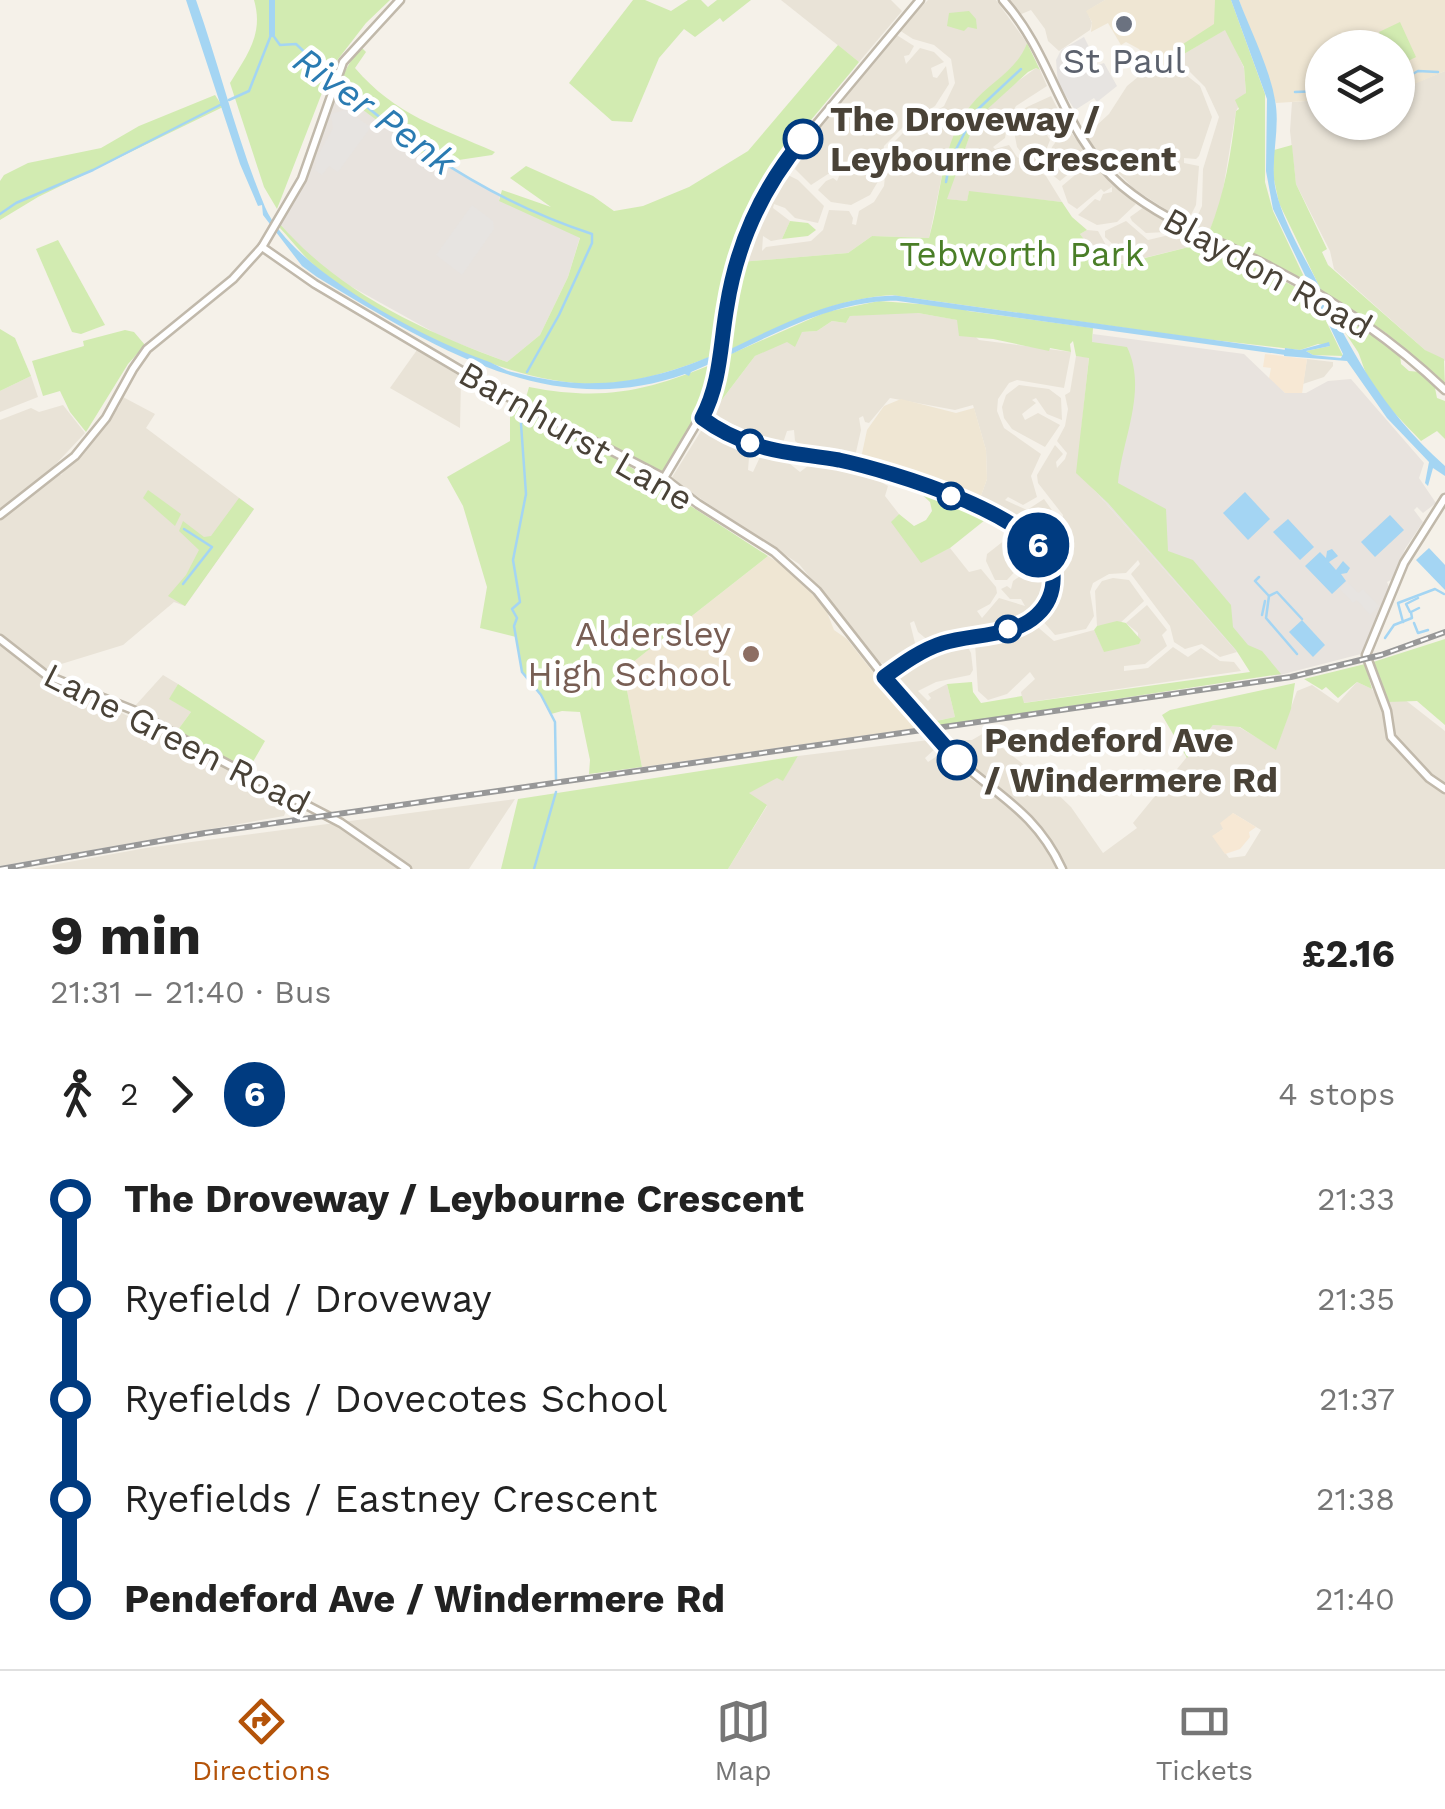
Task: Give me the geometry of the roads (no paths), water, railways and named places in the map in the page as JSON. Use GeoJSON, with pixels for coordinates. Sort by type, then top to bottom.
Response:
{"type":"FeatureCollection","features":[{"type":"Feature","properties":{"kind":"street"},"geometry":{"type":"LineString","coordinates":[[0,516],[81,450],[148,350],[233,279],[262,247],[302,179],[344,62],[400,0]]}},
{"type":"Feature","properties":{"kind":"street"},"geometry":{"type":"LineString","coordinates":[[664,478],[708,406],[720,363],[730,287],[755,211],[794,151],[920,0]]}},
{"type":"Feature","properties":{"kind":"street","name":"Blaydon Road"},"geometry":{"type":"LineString","coordinates":[[1003,0],[1038,51],[1080,136],[1100,164],[1125,188],[1169,219],[1336,304],[1390,342],[1445,390]]}},
{"type":"Feature","properties":{"kind":"street","name":"Barnhurst Lane"},"geometry":{"type":"LineString","coordinates":[[262,247],[315,284],[490,387],[664,478],[804,576],[919,721],[962,766],[1028,816],[1051,845],[1062,869]]}},
{"type":"Feature","properties":{"kind":"street"},"geometry":{"type":"LineString","coordinates":[[1442,501],[1404,562],[1368,646],[1368,663],[1387,710],[1391,736],[1429,778],[1445,789]]}},
{"type":"Feature","properties":{"kind":"street","name":"Lane Green Road"},"geometry":{"type":"LineString","coordinates":[[0,640],[46,675],[133,710],[341,824],[406,869]]}},
{"type":"Feature","properties":{"kind":"water"},"geometry":{"type":"Polygon","coordinates":[[[186,0],[196,0],[265,207],[280,231],[330,277],[427,335],[505,370],[528,376],[613,382],[663,373],[711,356],[714,362],[689,376],[635,387],[586,389],[538,383],[447,350],[317,277],[302,266],[263,215],[262,205],[258,206],[240,164],[186,0]]]}},
{"type":"Feature","properties":{"kind":"water"},"geometry":{"type":"Polygon","coordinates":[[[1231,0],[1239,0],[1272,87],[1277,123],[1274,180],[1283,213],[1369,377],[1402,422],[1445,466],[1445,476],[1433,468],[1428,486],[1425,483],[1429,462],[1387,418],[1347,361],[1284,356],[1285,348],[1300,350],[1329,342],[1330,346],[1306,351],[1341,358],[1343,354],[1273,209],[1266,171],[1267,99],[1231,0]]]}},
{"type":"Feature","properties":{"kind":"water"},"geometry":{"type":"Polygon","coordinates":[[[1245,492],[1270,519],[1248,540],[1223,513],[1245,492]]]}},
{"type":"Feature","properties":{"kind":"water"},"geometry":{"type":"Polygon","coordinates":[[[1390,515],[1404,530],[1375,557],[1361,542],[1390,515]]]}},
{"type":"Feature","properties":{"kind":"water"},"geometry":{"type":"Polygon","coordinates":[[[1288,519],[1314,547],[1300,560],[1273,532],[1288,519]]]}},
{"type":"Feature","properties":{"kind":"water"},"geometry":{"type":"Polygon","coordinates":[[[1429,548],[1445,565],[1445,590],[1416,560],[1429,548]]]}},
{"type":"Feature","properties":{"kind":"water"},"geometry":{"type":"Polygon","coordinates":[[[1332,549],[1338,556],[1329,562],[1336,570],[1343,561],[1350,568],[1341,574],[1346,581],[1332,594],[1305,566],[1320,552],[1326,558],[1327,551],[1332,549]]]}},
{"type":"Feature","properties":{"kind":"water"},"geometry":{"type":"Polygon","coordinates":[[[1302,620],[1325,645],[1313,657],[1289,632],[1302,620]]]}},
{"type":"Feature","properties":{"kind":"waterway","name":"River Penk"},"geometry":{"type":"LineString","coordinates":[[272,0],[272,34]]}},
{"type":"Feature","properties":{"kind":"waterway","name":"River Penk"},"geometry":{"type":"LineString","coordinates":[[272,34],[280,45],[296,44],[362,103],[433,156],[510,200],[592,234],[592,243],[559,315],[527,372]]}},
{"type":"Feature","properties":{"kind":"waterway"},"geometry":{"type":"LineString","coordinates":[[229,100],[249,91],[271,35]]}},
{"type":"Feature","properties":{"kind":"waterway"},"geometry":{"type":"LineString","coordinates":[[946,182],[950,161],[976,111],[1021,69]]}},
{"type":"Feature","properties":{"kind":"waterway"},"geometry":{"type":"LineString","coordinates":[[1415,73],[1438,72]]}},
{"type":"Feature","properties":{"kind":"waterway"},"geometry":{"type":"LineString","coordinates":[[1295,92],[1305,92]]}},
{"type":"Feature","properties":{"kind":"waterway"},"geometry":{"type":"LineString","coordinates":[[0,214],[222,104]]}},
{"type":"Feature","properties":{"kind":"waterway"},"geometry":{"type":"LineString","coordinates":[[720,357],[827,310],[895,298],[1289,353]]}},
{"type":"Feature","properties":{"kind":"waterway","name":"River Penk"},"geometry":{"type":"LineString","coordinates":[[520,410],[526,494],[513,560],[520,602],[512,609],[517,618],[514,626],[522,672],[541,695],[555,722],[556,779]]}},
{"type":"Feature","properties":{"kind":"waterway"},"geometry":{"type":"LineString","coordinates":[[183,584],[212,547],[184,529]]}},
{"type":"Feature","properties":{"kind":"waterway"},"geometry":{"type":"LineString","coordinates":[[1259,577],[1255,581],[1269,596],[1277,592],[1302,619]]}},
{"type":"Feature","properties":{"kind":"waterway"},"geometry":{"type":"LineString","coordinates":[[1403,622],[1398,603],[1435,589],[1444,594]]}},
{"type":"Feature","properties":{"kind":"waterway"},"geometry":{"type":"LineString","coordinates":[[1269,596],[1266,618],[1297,654]]}},
{"type":"Feature","properties":{"kind":"waterway"},"geometry":{"type":"LineString","coordinates":[[1410,612],[1406,604],[1418,598]]}},
{"type":"Feature","properties":{"kind":"waterway"},"geometry":{"type":"LineString","coordinates":[[1262,615],[1265,601]]}},
{"type":"Feature","properties":{"kind":"waterway"},"geometry":{"type":"LineString","coordinates":[[1385,638],[1394,625],[1412,618],[1411,612],[1419,608]]}},
{"type":"Feature","properties":{"kind":"waterway"},"geometry":{"type":"LineString","coordinates":[[1414,623],[1418,633],[1428,630]]}},
{"type":"Feature","properties":{"kind":"waterway","name":"River Penk"},"geometry":{"type":"LineString","coordinates":[[534,869],[556,792]]}},
{"type":"Feature","properties":{"kind":"railway"},"geometry":{"type":"LineString","coordinates":[[0,869],[205,833],[1291,677],[1381,655],[1445,632]]}},
{"type":"Feature","properties":{"kind":"place","name":"St Paul"},"geometry":{"type":"Point","coordinates":[1124,24]}},
{"type":"Feature","properties":{"kind":"place","name":"The Droveway / Leybourne Crescent"},"geometry":{"type":"Point","coordinates":[803,139]}},
{"type":"Feature","properties":{"kind":"place","name":"Aldersley High School"},"geometry":{"type":"Point","coordinates":[751,654]}},
{"type":"Feature","properties":{"kind":"place","name":"Pendeford Ave / Windermere Rd"},"geometry":{"type":"Point","coordinates":[957,760]}},
{"type":"Feature","properties":{"kind":"park label","name":"Tebworth Park"},"geometry":{"type":"Point","coordinates":[1022,254]}}]}
